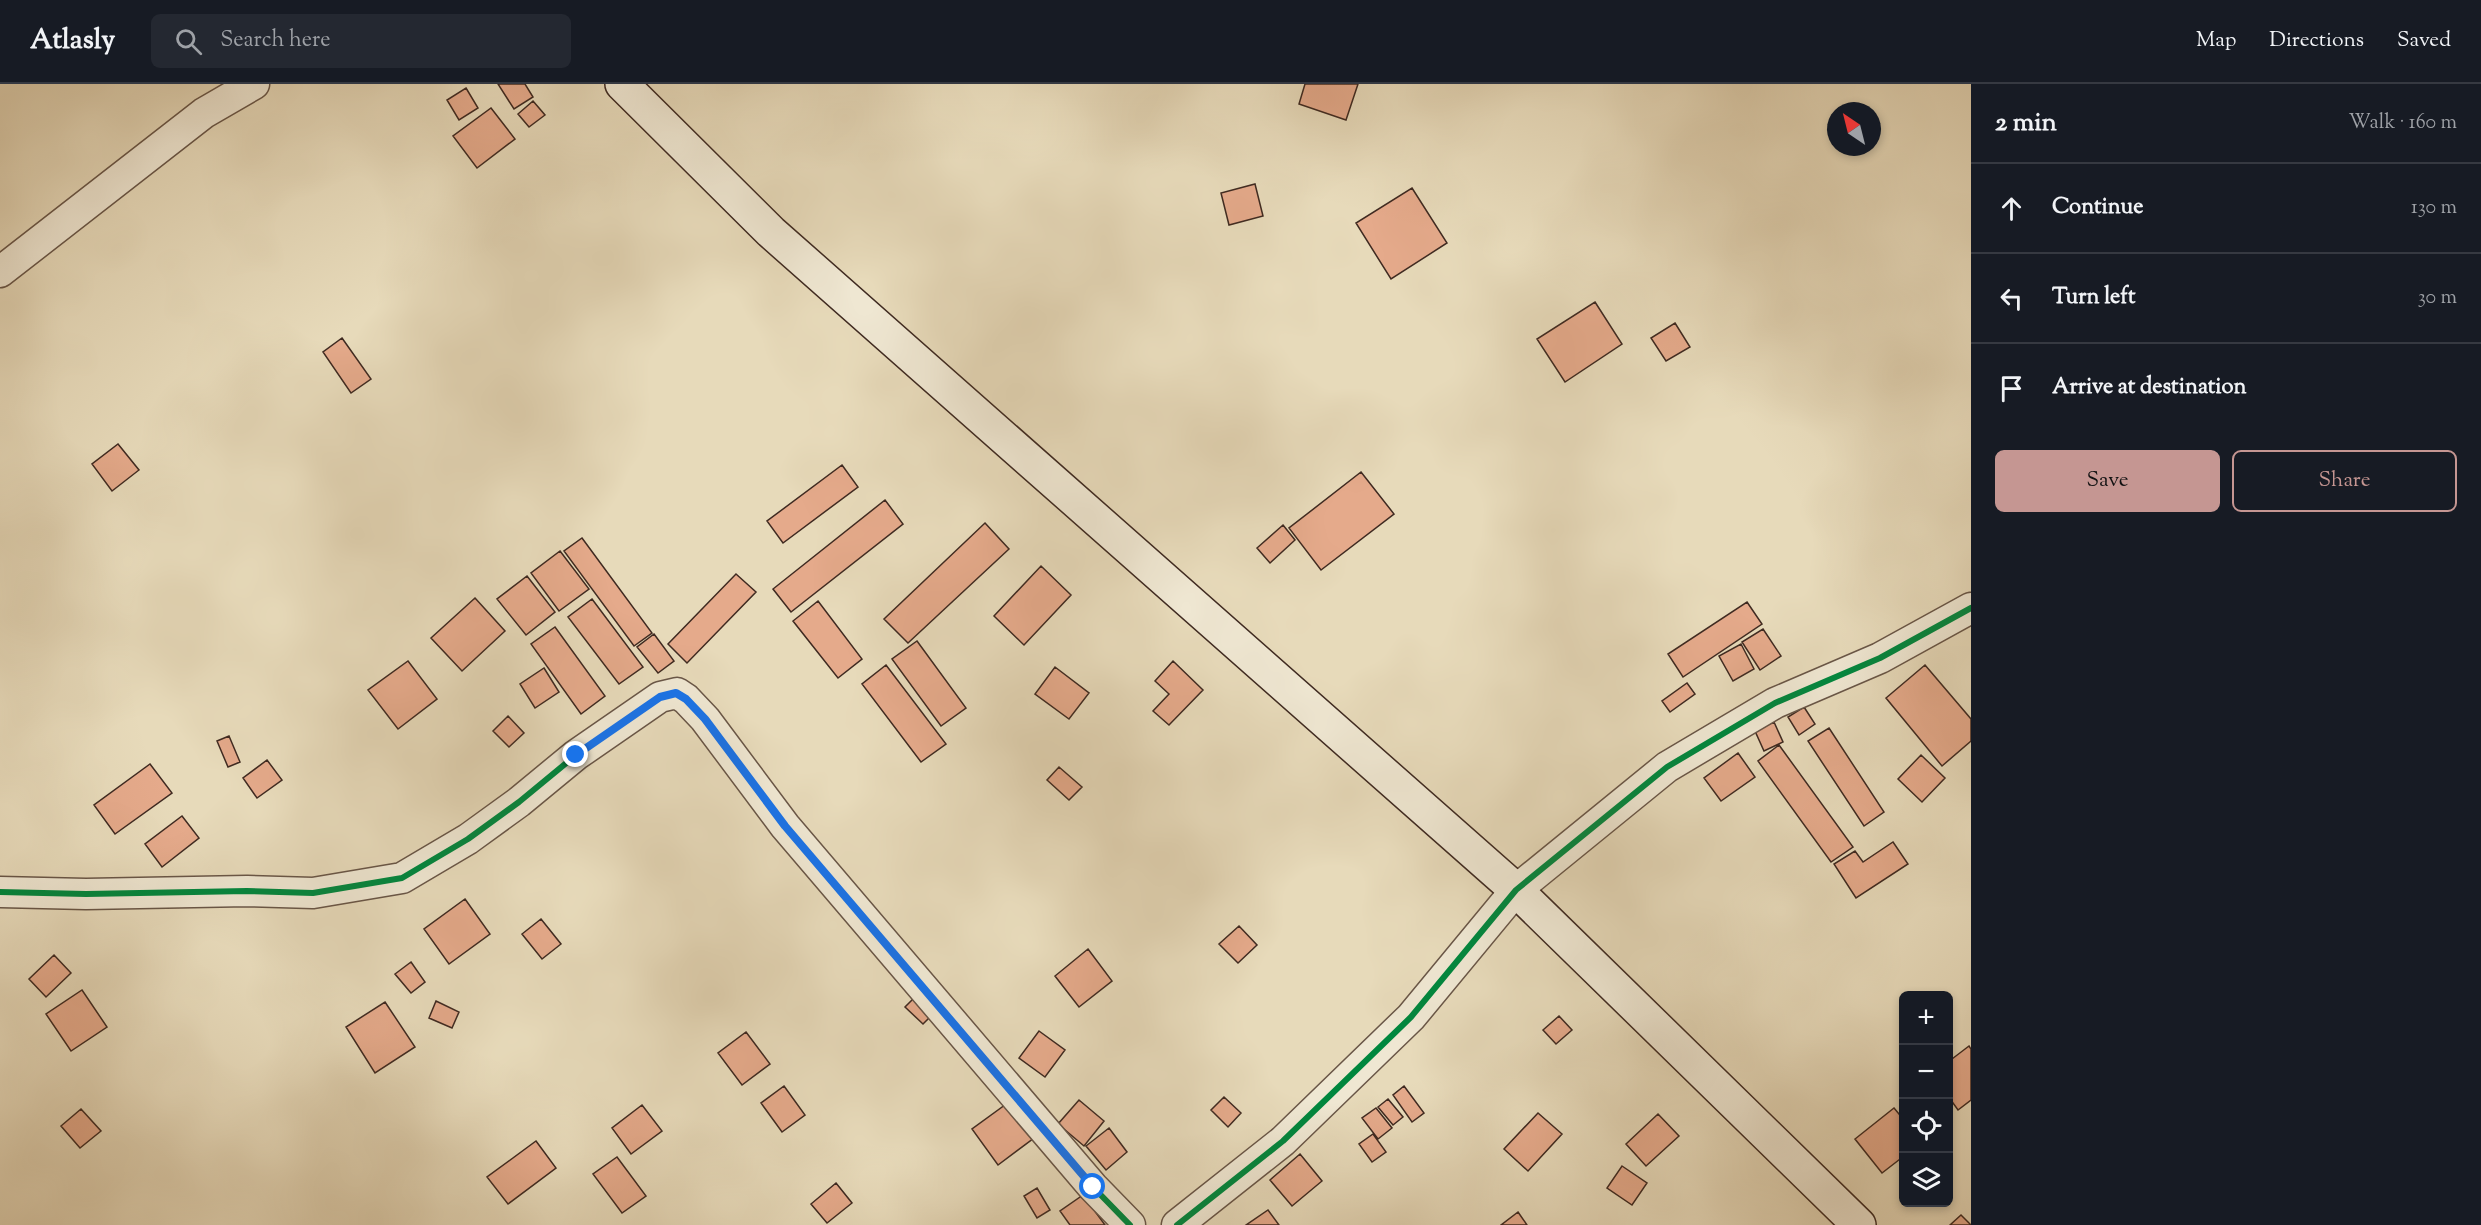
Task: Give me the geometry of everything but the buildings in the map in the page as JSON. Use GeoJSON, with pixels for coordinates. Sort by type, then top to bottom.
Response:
{"type":"FeatureCollection","features":[{"type":"Feature","properties":{"kind":"main road"},"geometry":{"type":"LineString","coordinates":[[622,84],[771,232],[1516,890],[1859,1225]]}},
{"type":"Feature","properties":{"kind":"street"},"geometry":{"type":"LineString","coordinates":[[0,272],[204,113],[254,84]]}},
{"type":"Feature","properties":{"kind":"street"},"geometry":{"type":"LineString","coordinates":[[1177,1225],[1283,1141],[1411,1017],[1516,890],[1667,767],[1775,703],[1880,658],[1971,608]]}},
{"type":"Feature","properties":{"kind":"street"},"geometry":{"type":"LineString","coordinates":[[0,892],[313,893],[402,878],[468,839],[519,802],[576,755],[660,697],[676,693],[686,699],[705,719],[785,826],[1093,1187],[1130,1225]]}},
{"type":"Feature","properties":{"kind":"cycle path"},"geometry":{"type":"LineString","coordinates":[[1177,1225],[1283,1141],[1411,1017],[1516,890],[1667,767],[1775,703],[1880,658],[1971,608]]}},
{"type":"Feature","properties":{"kind":"cycle path"},"geometry":{"type":"LineString","coordinates":[[0,892],[313,893],[402,878],[468,839],[519,802],[576,755],[660,697],[677,693],[705,719],[785,826],[1093,1187],[1130,1225]]}},
{"type":"Feature","properties":{"kind":"route"},"geometry":{"type":"LineString","coordinates":[[576,755],[660,697],[676,693],[686,699],[705,719],[785,826],[1093,1187]]}}]}
